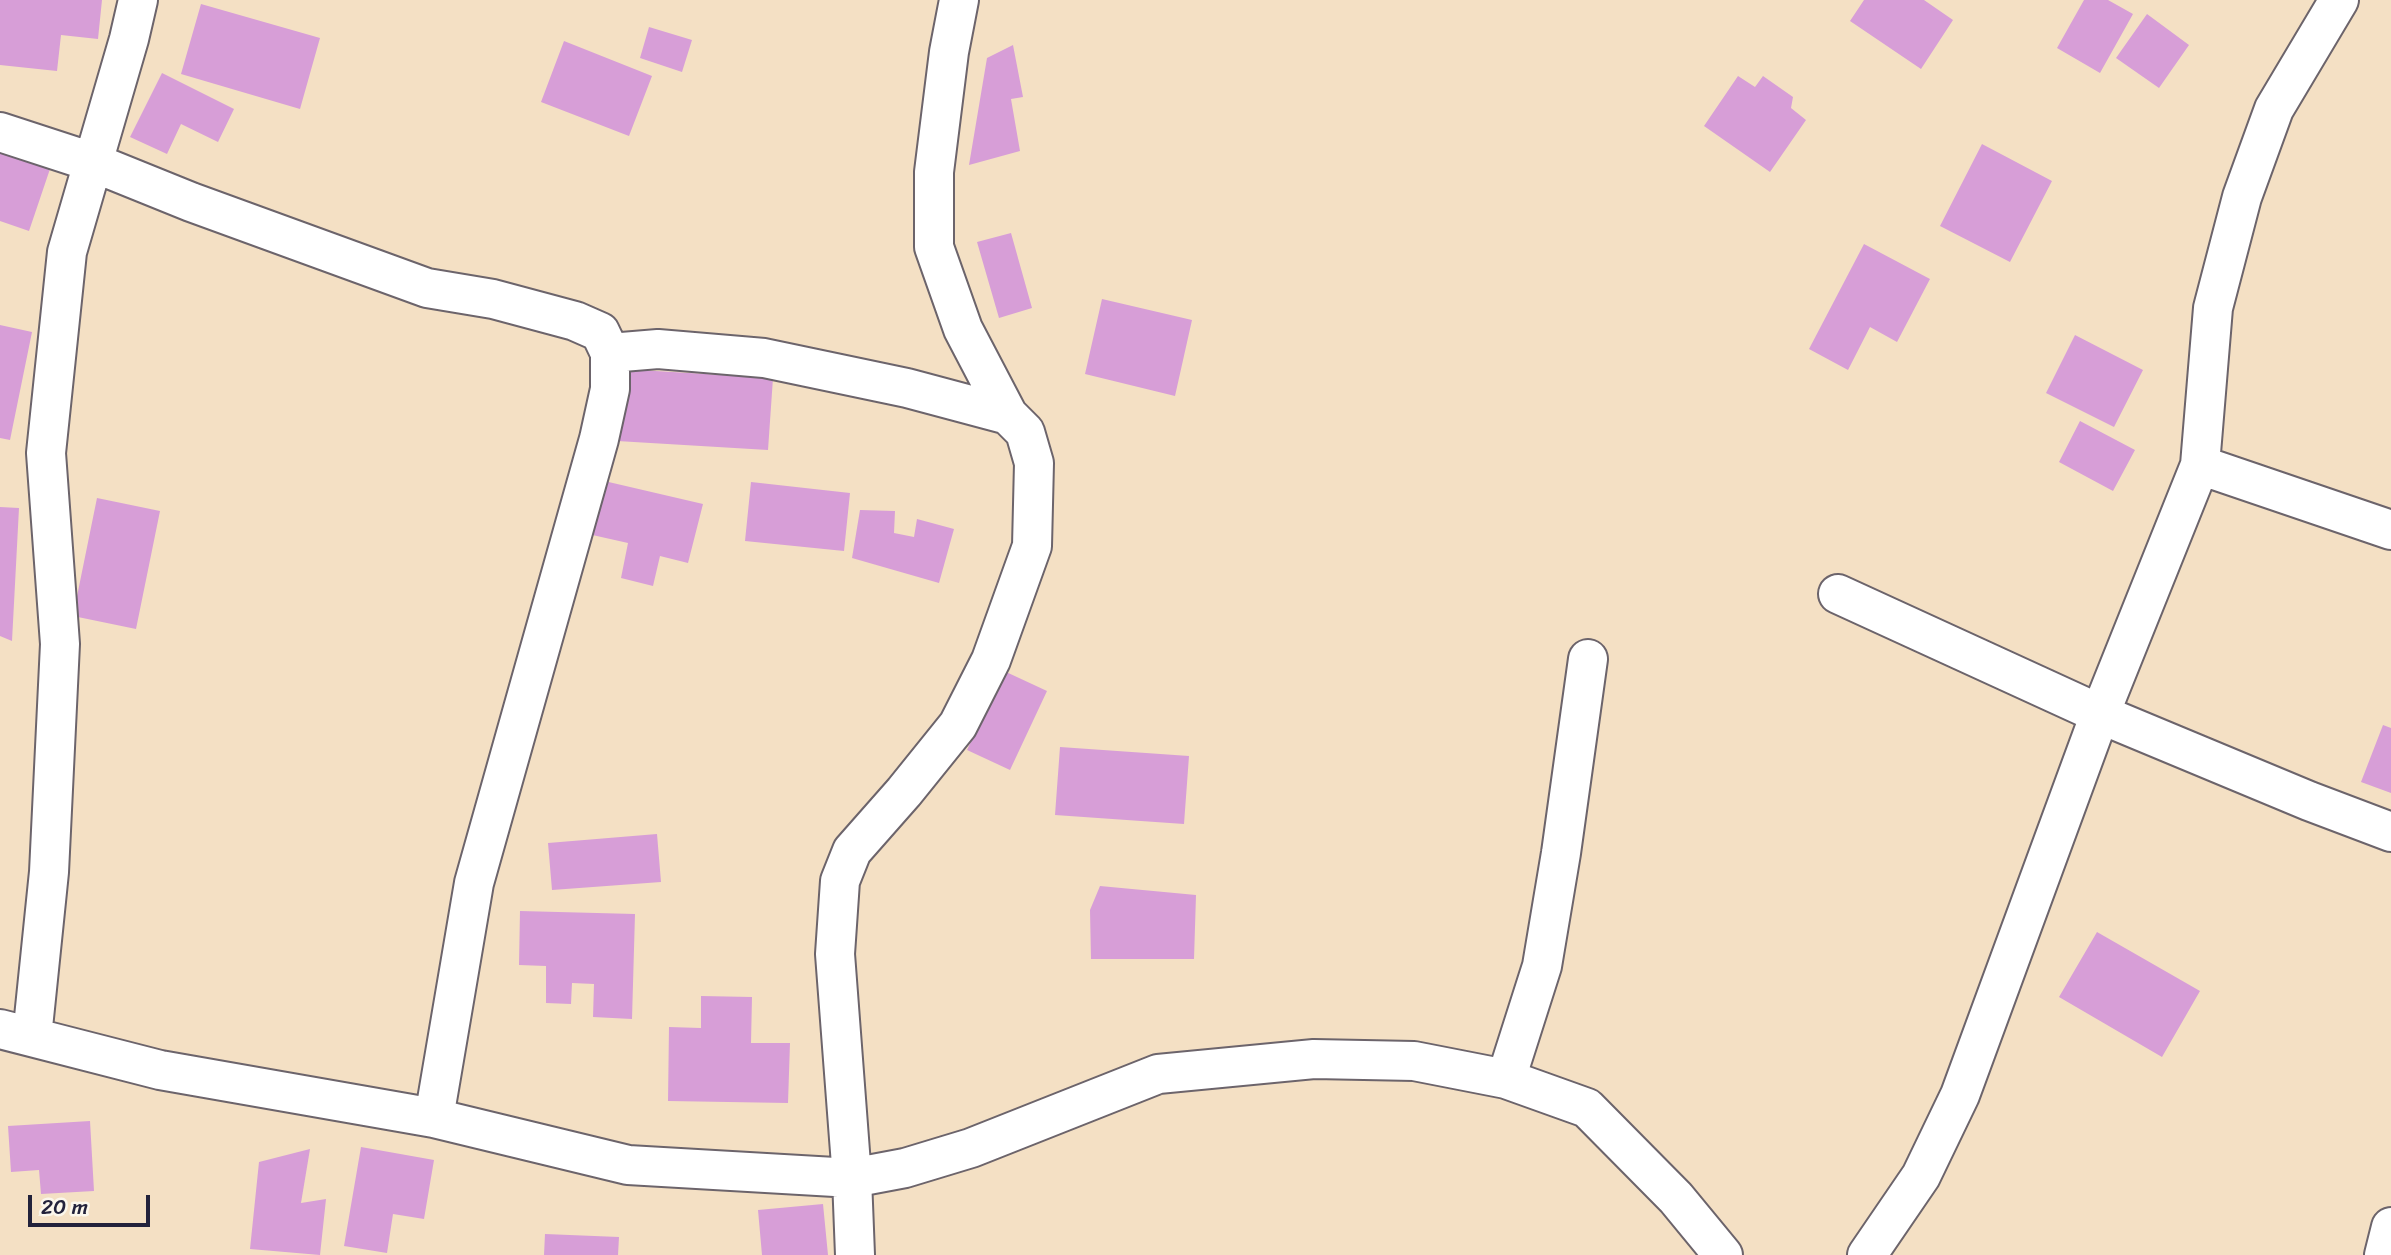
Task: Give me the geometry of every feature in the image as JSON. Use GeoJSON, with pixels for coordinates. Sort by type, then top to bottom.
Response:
{"type":"FeatureCollection","features":[{"type":"Feature","properties":{"kind":"street"},"geometry":{"type":"LineString","coordinates":[[138,0],[130,39],[67,252],[46,453],[60,644],[48,872],[16,1033],[160,1070],[434,1118],[628,1165],[852,1178],[905,1168],[971,1148],[1158,1074],[1314,1059],[1414,1061],[1506,1079],[1587,1108],[1676,1198],[1723,1255]]}},
{"type":"Feature","properties":{"kind":"street"},"geometry":{"type":"LineString","coordinates":[[855,1255],[852,1178],[835,954],[840,881],[852,851],[958,725],[996,648],[1032,546],[1034,463],[1025,432],[1008,415],[963,329],[934,247],[934,172],[949,52],[960,0]]}},
{"type":"Feature","properties":{"kind":"street"},"geometry":{"type":"LineString","coordinates":[[1867,1255],[1921,1176],[1959,1096],[2101,714],[2200,465],[2213,307],[2242,197],[2274,109],[2339,0]]}},
{"type":"Feature","properties":{"kind":"street"},"geometry":{"type":"LineString","coordinates":[[0,132],[92,162],[191,202],[427,288],[493,299],[575,321],[600,332],[610,353],[610,389],[599,439],[474,883],[434,1118]]}},
{"type":"Feature","properties":{"kind":"street"},"geometry":{"type":"LineString","coordinates":[[610,353],[658,349],[764,358],[907,388],[1008,415]]}},
{"type":"Feature","properties":{"kind":"street"},"geometry":{"type":"LineString","coordinates":[[2200,465],[2391,530]]}},
{"type":"Feature","properties":{"kind":"street"},"geometry":{"type":"LineString","coordinates":[[1838,594],[2101,714],[2309,801],[2391,832]]}},
{"type":"Feature","properties":{"kind":"street"},"geometry":{"type":"LineString","coordinates":[[1506,1079],[1542,967],[1588,659]]}},
{"type":"Feature","properties":{"kind":"street"},"geometry":{"type":"LineString","coordinates":[[2384,1255],[2391,1227]]}},
{"type":"Feature","properties":{"kind":"building"},"geometry":{"type":"Polygon","coordinates":[[[0,0],[102,0],[98,39],[61,35],[57,71],[0,65],[0,0]]]}},
{"type":"Feature","properties":{"kind":"building"},"geometry":{"type":"Polygon","coordinates":[[[1864,0],[1924,0],[1953,20],[1921,69],[1850,21],[1864,0]]]}},
{"type":"Feature","properties":{"kind":"building"},"geometry":{"type":"Polygon","coordinates":[[[2084,0],[2108,0],[2133,14],[2100,73],[2057,48],[2084,0]]]}},
{"type":"Feature","properties":{"kind":"building"},"geometry":{"type":"Polygon","coordinates":[[[201,4],[320,38],[300,109],[181,74],[201,4]]]}},
{"type":"Feature","properties":{"kind":"building"},"geometry":{"type":"Polygon","coordinates":[[[2147,14],[2189,45],[2159,88],[2116,58],[2147,14]]]}},
{"type":"Feature","properties":{"kind":"building"},"geometry":{"type":"Polygon","coordinates":[[[649,27],[692,40],[682,72],[640,58],[649,27]]]}},
{"type":"Feature","properties":{"kind":"building"},"geometry":{"type":"Polygon","coordinates":[[[564,41],[652,76],[629,136],[541,102],[564,41]]]}},
{"type":"Feature","properties":{"kind":"building"},"geometry":{"type":"Polygon","coordinates":[[[1013,45],[1023,97],[1011,99],[1020,151],[969,165],[987,58],[1013,45]]]}},
{"type":"Feature","properties":{"kind":"building"},"geometry":{"type":"Polygon","coordinates":[[[162,73],[234,109],[218,142],[181,124],[167,154],[130,137],[162,73]]]}},
{"type":"Feature","properties":{"kind":"building"},"geometry":{"type":"Polygon","coordinates":[[[1738,76],[1755,87],[1763,76],[1793,97],[1791,108],[1806,120],[1770,172],[1704,126],[1738,76]]]}},
{"type":"Feature","properties":{"kind":"building"},"geometry":{"type":"Polygon","coordinates":[[[1982,144],[2052,181],[2010,262],[1940,226],[1982,144]]]}},
{"type":"Feature","properties":{"kind":"building"},"geometry":{"type":"Polygon","coordinates":[[[0,149],[51,166],[29,231],[0,221],[0,149]]]}},
{"type":"Feature","properties":{"kind":"building"},"geometry":{"type":"Polygon","coordinates":[[[1011,233],[1032,308],[999,318],[977,242],[1011,233]]]}},
{"type":"Feature","properties":{"kind":"building"},"geometry":{"type":"Polygon","coordinates":[[[1864,244],[1930,279],[1897,342],[1870,327],[1848,370],[1809,349],[1864,244]]]}},
{"type":"Feature","properties":{"kind":"building"},"geometry":{"type":"Polygon","coordinates":[[[1102,299],[1192,320],[1175,396],[1085,374],[1102,299]]]}},
{"type":"Feature","properties":{"kind":"building"},"geometry":{"type":"Polygon","coordinates":[[[0,325],[32,332],[10,440],[0,438],[0,325]]]}},
{"type":"Feature","properties":{"kind":"building"},"geometry":{"type":"Polygon","coordinates":[[[2075,335],[2143,370],[2114,427],[2046,393],[2075,335]]]}},
{"type":"Feature","properties":{"kind":"building"},"geometry":{"type":"Polygon","coordinates":[[[622,369],[773,378],[768,450],[617,441],[622,369]]]}},
{"type":"Feature","properties":{"kind":"building"},"geometry":{"type":"Polygon","coordinates":[[[2080,421],[2135,450],[2113,491],[2059,462],[2080,421]]]}},
{"type":"Feature","properties":{"kind":"building"},"geometry":{"type":"Polygon","coordinates":[[[600,480],[703,504],[688,563],[660,556],[653,586],[621,578],[628,543],[588,534],[600,480]]]}},
{"type":"Feature","properties":{"kind":"building"},"geometry":{"type":"Polygon","coordinates":[[[751,482],[850,493],[844,551],[745,541],[751,482]]]}},
{"type":"Feature","properties":{"kind":"building"},"geometry":{"type":"Polygon","coordinates":[[[97,498],[160,511],[136,629],[73,616],[97,498]]]}},
{"type":"Feature","properties":{"kind":"building"},"geometry":{"type":"Polygon","coordinates":[[[0,507],[19,508],[12,641],[0,636],[0,507]]]}},
{"type":"Feature","properties":{"kind":"building"},"geometry":{"type":"Polygon","coordinates":[[[860,510],[895,511],[894,533],[914,537],[917,519],[954,529],[939,583],[852,558],[860,510]]]}},
{"type":"Feature","properties":{"kind":"building"},"geometry":{"type":"Polygon","coordinates":[[[1004,671],[1047,691],[1010,770],[967,750],[1004,671]]]}},
{"type":"Feature","properties":{"kind":"building"},"geometry":{"type":"Polygon","coordinates":[[[2383,725],[2391,728],[2391,793],[2361,782],[2383,725]]]}},
{"type":"Feature","properties":{"kind":"building"},"geometry":{"type":"Polygon","coordinates":[[[1060,747],[1189,756],[1184,824],[1055,815],[1060,747]]]}},
{"type":"Feature","properties":{"kind":"building"},"geometry":{"type":"Polygon","coordinates":[[[657,834],[661,882],[552,890],[548,843],[657,834]]]}},
{"type":"Feature","properties":{"kind":"building"},"geometry":{"type":"Polygon","coordinates":[[[1100,886],[1196,895],[1194,959],[1091,959],[1090,910],[1100,886]]]}},
{"type":"Feature","properties":{"kind":"building"},"geometry":{"type":"Polygon","coordinates":[[[520,911],[635,914],[632,1019],[593,1017],[594,984],[572,983],[571,1004],[546,1003],[546,966],[519,965],[520,911]]]}},
{"type":"Feature","properties":{"kind":"building"},"geometry":{"type":"Polygon","coordinates":[[[2097,932],[2200,991],[2162,1057],[2059,997],[2097,932]]]}},
{"type":"Feature","properties":{"kind":"building"},"geometry":{"type":"Polygon","coordinates":[[[701,996],[752,997],[751,1043],[790,1043],[788,1103],[668,1101],[669,1027],[701,1028],[701,996]]]}},
{"type":"Feature","properties":{"kind":"building"},"geometry":{"type":"Polygon","coordinates":[[[90,1121],[94,1191],[41,1194],[39,1170],[11,1172],[8,1126],[90,1121]]]}},
{"type":"Feature","properties":{"kind":"building"},"geometry":{"type":"Polygon","coordinates":[[[361,1147],[434,1160],[424,1219],[393,1214],[387,1253],[344,1246],[361,1147]]]}},
{"type":"Feature","properties":{"kind":"building"},"geometry":{"type":"Polygon","coordinates":[[[310,1149],[301,1203],[326,1199],[320,1255],[250,1249],[259,1162],[310,1149]]]}},
{"type":"Feature","properties":{"kind":"building"},"geometry":{"type":"Polygon","coordinates":[[[823,1204],[828,1255],[762,1255],[758,1210],[823,1204]]]}},
{"type":"Feature","properties":{"kind":"building"},"geometry":{"type":"Polygon","coordinates":[[[545,1234],[619,1237],[618,1255],[544,1255],[545,1234]]]}}]}
